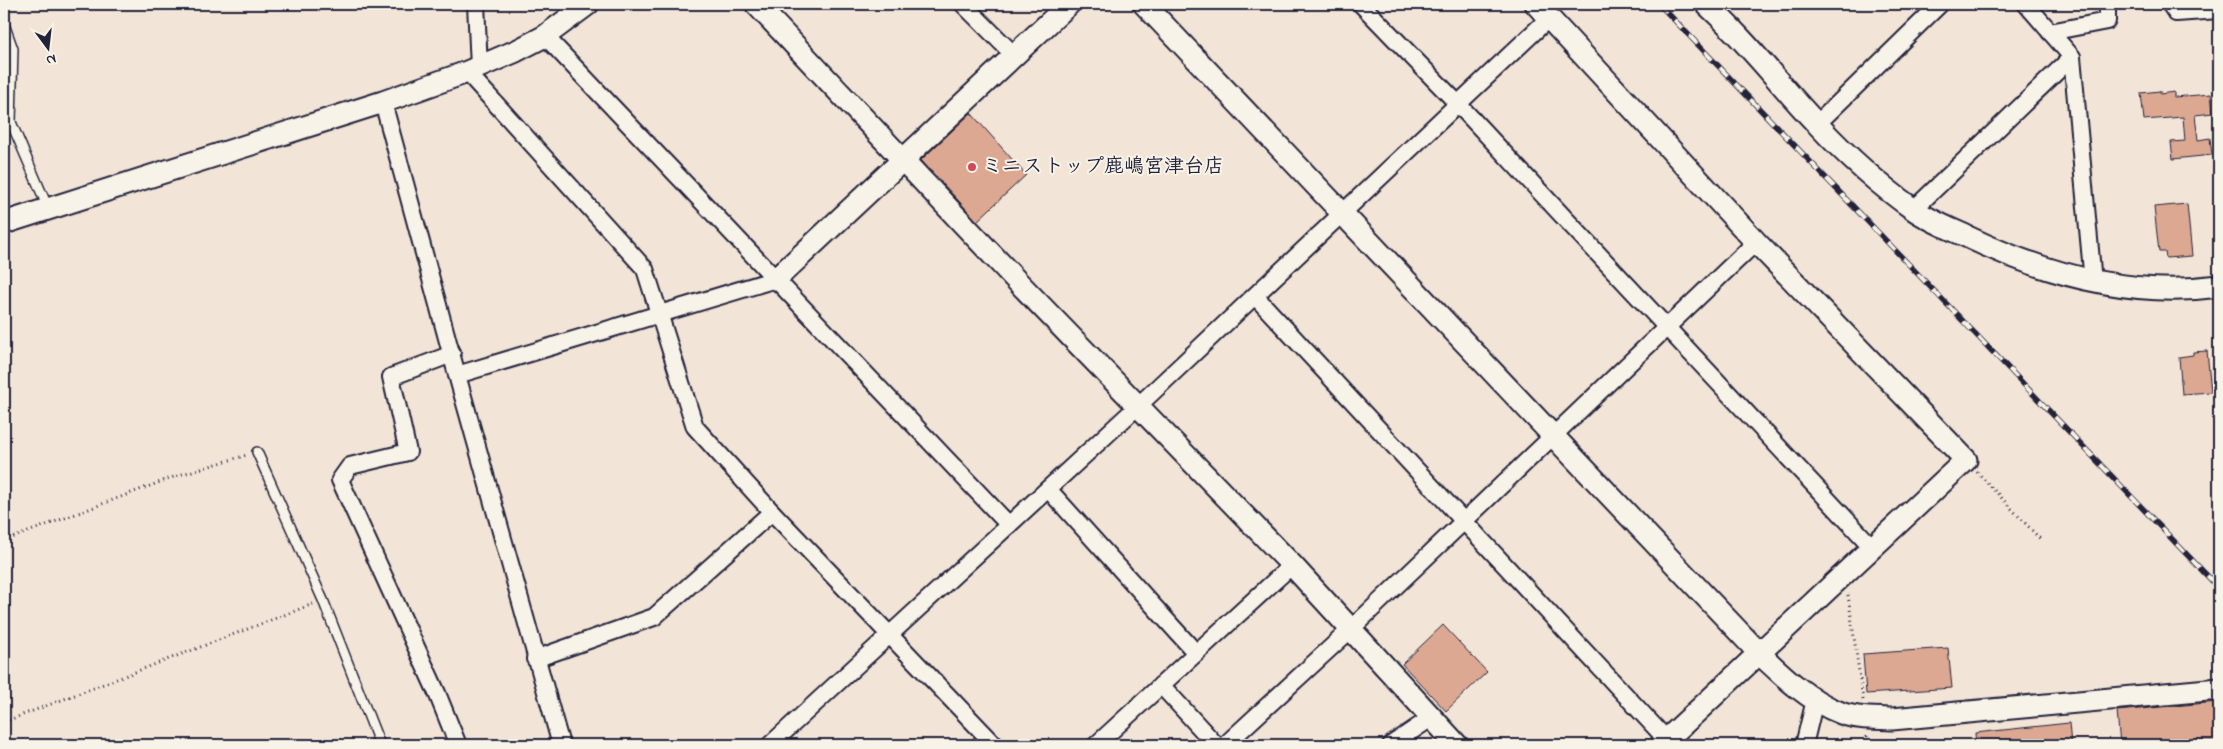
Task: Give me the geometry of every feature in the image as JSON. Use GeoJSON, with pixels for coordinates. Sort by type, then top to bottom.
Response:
{"type":"FeatureCollection","features":[{"type":"Feature","properties":{"kind":"street"},"geometry":{"type":"LineString","coordinates":[[476,4],[473,70],[645,269],[661,314],[695,427],[772,512],[995,745]]}},
{"type":"Feature","properties":{"kind":"street"},"geometry":{"type":"LineString","coordinates":[[4,222],[383,102],[473,70],[545,36],[588,4]]}},
{"type":"Feature","properties":{"kind":"street"},"geometry":{"type":"LineString","coordinates":[[756,4],[1018,281],[1292,564],[1457,745]]}},
{"type":"Feature","properties":{"kind":"street"},"geometry":{"type":"LineString","coordinates":[[963,4],[1014,55]]}},
{"type":"Feature","properties":{"kind":"street"},"geometry":{"type":"LineString","coordinates":[[457,375],[776,278],[1069,4]]}},
{"type":"Feature","properties":{"kind":"street"},"geometry":{"type":"LineString","coordinates":[[1144,4],[1759,653],[1787,680],[1815,700],[1842,714],[1892,719],[2219,689]]}},
{"type":"Feature","properties":{"kind":"street"},"geometry":{"type":"LineString","coordinates":[[1362,4],[1458,104],[1872,547]]}},
{"type":"Feature","properties":{"kind":"street"},"geometry":{"type":"LineString","coordinates":[[1817,124],[1940,4]]}},
{"type":"Feature","properties":{"kind":"street"},"geometry":{"type":"LineString","coordinates":[[2026,4],[2072,57],[2093,282]]}},
{"type":"Feature","properties":{"kind":"street"},"geometry":{"type":"LineString","coordinates":[[2050,32],[2108,22],[2107,4]]}},
{"type":"Feature","properties":{"kind":"street"},"geometry":{"type":"LineString","coordinates":[[2170,4],[2176,13],[2219,10]]}},
{"type":"Feature","properties":{"kind":"street"},"geometry":{"type":"LineString","coordinates":[[1710,5],[1817,124],[1862,166],[1914,209],[1948,228],[2011,258],[2093,282],[2148,290],[2219,286]]}},
{"type":"Feature","properties":{"kind":"street"},"geometry":{"type":"LineString","coordinates":[[770,745],[1139,405],[1458,104],[1543,11],[1756,242],[1966,460],[1664,742],[1464,521],[1255,296]]}},
{"type":"Feature","properties":{"kind":"street"},"geometry":{"type":"LineString","coordinates":[[545,36],[1009,525]]}},
{"type":"Feature","properties":{"kind":"street"},"geometry":{"type":"LineString","coordinates":[[1914,209],[2072,57]]}},
{"type":"Feature","properties":{"kind":"street"},"geometry":{"type":"LineString","coordinates":[[383,102],[535,659],[561,745]]}},
{"type":"Feature","properties":{"kind":"street"},"geometry":{"type":"LineString","coordinates":[[1225,745],[1351,629],[1756,242]]}},
{"type":"Feature","properties":{"kind":"street"},"geometry":{"type":"LineString","coordinates":[[452,354],[391,377],[408,452],[350,466],[340,480],[437,693],[458,745]]}},
{"type":"Feature","properties":{"kind":"street"},"geometry":{"type":"LineString","coordinates":[[1048,488],[1196,653]]}},
{"type":"Feature","properties":{"kind":"street"},"geometry":{"type":"LineString","coordinates":[[535,659],[654,617],[772,512]]}},
{"type":"Feature","properties":{"kind":"street"},"geometry":{"type":"LineString","coordinates":[[1096,745],[1292,564]]}},
{"type":"Feature","properties":{"kind":"street"},"geometry":{"type":"LineString","coordinates":[[1161,685],[1216,745]]}},
{"type":"Feature","properties":{"kind":"street"},"geometry":{"type":"LineString","coordinates":[[1804,745],[1815,700]]}},
{"type":"Feature","properties":{"kind":"street"},"geometry":{"type":"LineString","coordinates":[[1391,745],[1431,718]]}},
{"type":"Feature","properties":{"kind":"lane"},"geometry":{"type":"LineString","coordinates":[[4,24],[13,49],[10,122],[48,208]]}},
{"type":"Feature","properties":{"kind":"lane"},"geometry":{"type":"LineString","coordinates":[[257,452],[323,600],[380,745]]}},
{"type":"Feature","properties":{"kind":"path"},"geometry":{"type":"LineString","coordinates":[[4,541],[179,475],[257,452]]}},
{"type":"Feature","properties":{"kind":"path"},"geometry":{"type":"LineString","coordinates":[[1966,460],[2042,541]]}},
{"type":"Feature","properties":{"kind":"path"},"geometry":{"type":"LineString","coordinates":[[1845,574],[1865,717]]}},
{"type":"Feature","properties":{"kind":"path"},"geometry":{"type":"LineString","coordinates":[[4,722],[323,600]]}},
{"type":"Feature","properties":{"kind":"building"},"geometry":{"type":"Polygon","coordinates":[[[2160,91],[2160,94],[2174,92],[2174,97],[2211,94],[2213,113],[2195,115],[2198,140],[2210,138],[2212,155],[2173,159],[2171,142],[2185,141],[2183,117],[2144,120],[2141,93],[2160,91]]]}},
{"type":"Feature","properties":{"kind":"building","name":"ミニストップ鹿嶋宮津台店"},"geometry":{"type":"Polygon","coordinates":[[[971,113],[1026,175],[977,221],[921,160],[971,113]]]}},
{"type":"Feature","properties":{"kind":"building"},"geometry":{"type":"Polygon","coordinates":[[[2187,204],[2192,256],[2166,258],[2165,252],[2159,252],[2154,207],[2187,204]]]}},
{"type":"Feature","properties":{"kind":"building"},"geometry":{"type":"Polygon","coordinates":[[[2207,351],[2211,392],[2182,394],[2179,357],[2193,355],[2193,352],[2207,351]]]}},
{"type":"Feature","properties":{"kind":"building"},"geometry":{"type":"Polygon","coordinates":[[[1443,625],[1487,672],[1446,711],[1402,664],[1443,625]]]}},
{"type":"Feature","properties":{"kind":"building"},"geometry":{"type":"Polygon","coordinates":[[[1948,648],[1952,688],[1866,694],[1863,654],[1948,648]]]}},
{"type":"Feature","properties":{"kind":"building"},"geometry":{"type":"Polygon","coordinates":[[[2218,702],[2219,745],[2120,745],[2117,711],[2218,702]]]}},
{"type":"Feature","properties":{"kind":"building"},"geometry":{"type":"Polygon","coordinates":[[[2069,723],[2071,745],[1976,745],[1975,733],[2069,723]]]}},
{"type":"Feature","properties":{"kind":"railway"},"geometry":{"type":"LineString","coordinates":[[1659,4],[2219,588]]}},
{"type":"Feature","properties":{"kind":"place","name":"ミニストップ鹿嶋宮津台店"},"geometry":{"type":"Point","coordinates":[972,167]}}]}
